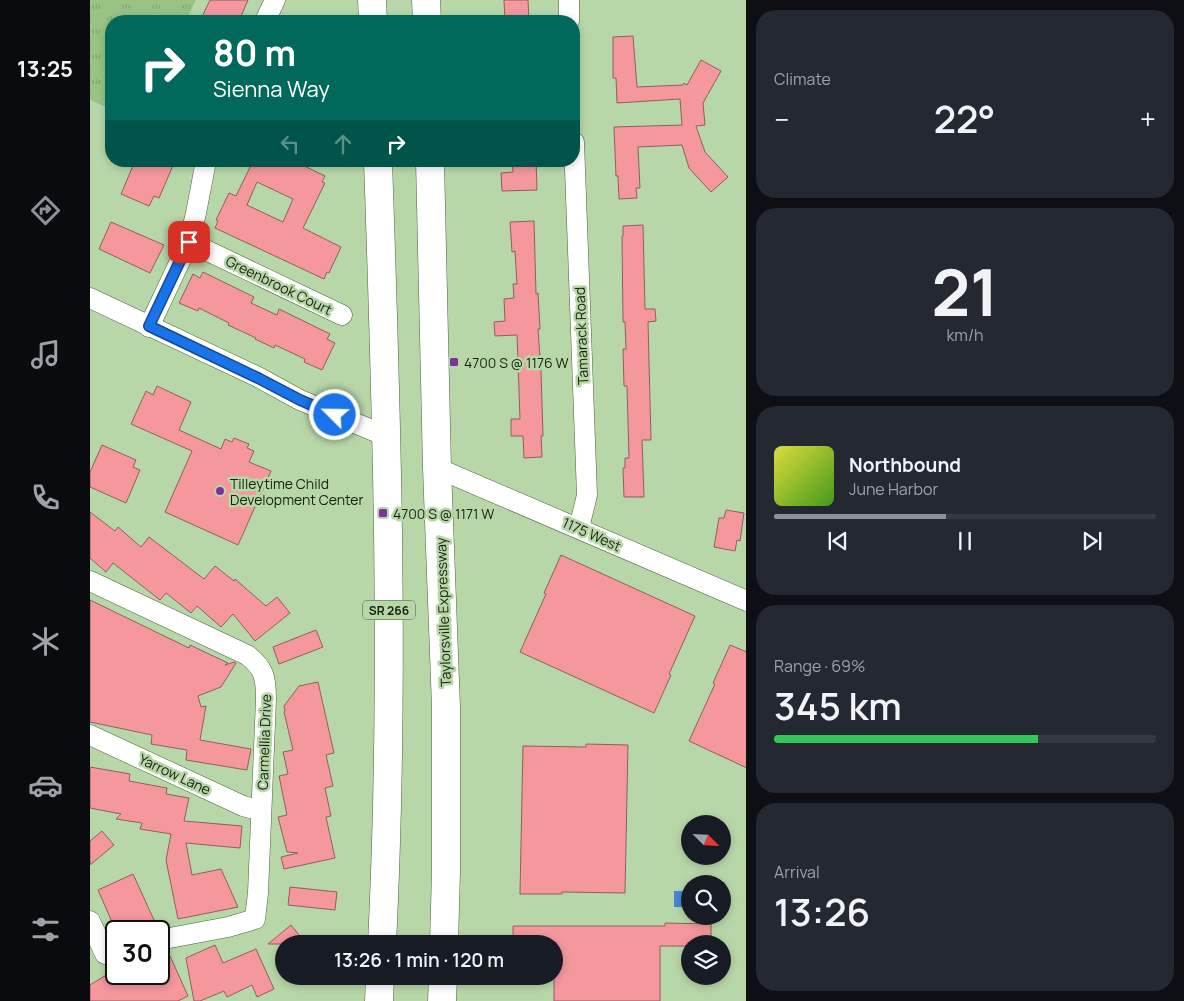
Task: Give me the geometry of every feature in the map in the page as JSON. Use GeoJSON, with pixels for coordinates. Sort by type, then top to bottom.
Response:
{"type":"FeatureCollection","features":[{"type":"Feature","properties":{"kind":"main road"},"geometry":{"type":"LineString","coordinates":[[372,0],[373,15]]}},
{"type":"Feature","properties":{"kind":"main road"},"geometry":{"type":"LineString","coordinates":[[426,0],[427,15]]}},
{"type":"Feature","properties":{"kind":"main road","name":"SR 266"},"geometry":{"type":"LineString","coordinates":[[378,167],[386,436],[389,682],[382,935]]}},
{"type":"Feature","properties":{"kind":"main road","name":"Taylorsville Expressway"},"geometry":{"type":"LineString","coordinates":[[430,167],[437,468],[446,707],[444,935]]}},
{"type":"Feature","properties":{"kind":"main road"},"geometry":{"type":"LineString","coordinates":[[379,1001],[380,985]]}},
{"type":"Feature","properties":{"kind":"main road"},"geometry":{"type":"LineString","coordinates":[[442,1001],[443,985]]}},
{"type":"Feature","properties":{"kind":"street"},"geometry":{"type":"LineString","coordinates":[[268,15],[274,0]]}},
{"type":"Feature","properties":{"kind":"street"},"geometry":{"type":"LineString","coordinates":[[568,0],[569,15]]}},
{"type":"Feature","properties":{"kind":"street"},"geometry":{"type":"LineString","coordinates":[[149,326],[189,242],[205,167]]}},
{"type":"Feature","properties":{"kind":"street","name":"Tamarack Road"},"geometry":{"type":"LineString","coordinates":[[575,167],[587,495],[579,528]]}},
{"type":"Feature","properties":{"kind":"street","name":"Greenbrook Court"},"geometry":{"type":"LineString","coordinates":[[189,242],[342,315]]}},
{"type":"Feature","properties":{"kind":"street"},"geometry":{"type":"LineString","coordinates":[[90,298],[300,400],[386,436]]}},
{"type":"Feature","properties":{"kind":"street","name":"1175 West"},"geometry":{"type":"LineString","coordinates":[[437,468],[746,602]]}},
{"type":"Feature","properties":{"kind":"street","name":"Carmellia Drive"},"geometry":{"type":"LineString","coordinates":[[90,581],[225,643],[258,663],[264,675],[266,687],[258,893],[255,919],[228,927],[170,938]]}},
{"type":"Feature","properties":{"kind":"street","name":"Yarrow Lane"},"geometry":{"type":"LineString","coordinates":[[90,735],[243,806],[261,811]]}},
{"type":"Feature","properties":{"kind":"street"},"geometry":{"type":"LineString","coordinates":[[90,921],[104,955]]}},
{"type":"Feature","properties":{"kind":"green space"},"geometry":{"type":"Polygon","coordinates":[[[90,0],[196,0],[189,15],[105,15],[105,106],[90,100],[90,0]]]}},
{"type":"Feature","properties":{"kind":"water"},"geometry":{"type":"Polygon","coordinates":[[[674,891],[681,891],[681,907],[674,907],[674,891]]]}},
{"type":"Feature","properties":{"kind":"building"},"geometry":{"type":"Polygon","coordinates":[[[210,0],[248,0],[242,15],[203,15],[210,0]]]}},
{"type":"Feature","properties":{"kind":"building"},"geometry":{"type":"Polygon","coordinates":[[[504,0],[528,0],[529,15],[505,15],[504,0]]]}},
{"type":"Feature","properties":{"kind":"building"},"geometry":{"type":"Polygon","coordinates":[[[633,36],[637,87],[683,85],[684,83],[687,85],[701,60],[721,71],[703,103],[705,125],[696,126],[705,152],[728,177],[711,192],[689,168],[682,145],[638,147],[640,188],[636,188],[637,198],[619,199],[614,127],[682,125],[680,99],[617,103],[616,78],[613,78],[613,37],[633,36]]]}},
{"type":"Feature","properties":{"kind":"building"},"geometry":{"type":"Polygon","coordinates":[[[132,167],[172,167],[159,198],[154,196],[149,206],[121,194],[132,167]]]}},
{"type":"Feature","properties":{"kind":"building"},"geometry":{"type":"Polygon","coordinates":[[[250,167],[306,167],[325,176],[322,182],[325,183],[303,228],[341,247],[329,273],[327,272],[324,279],[215,228],[218,221],[216,220],[229,193],[236,196],[250,167]],[[257,182],[247,205],[283,222],[293,199],[257,182]]]}},
{"type":"Feature","properties":{"kind":"building"},"geometry":{"type":"Polygon","coordinates":[[[513,167],[536,167],[537,190],[502,191],[501,173],[513,172],[513,167]]]}},
{"type":"Feature","properties":{"kind":"building"},"geometry":{"type":"Polygon","coordinates":[[[534,221],[543,436],[541,436],[542,457],[524,458],[523,436],[511,436],[511,419],[520,419],[517,335],[495,336],[494,322],[505,321],[504,299],[514,298],[513,284],[517,284],[515,251],[512,252],[510,222],[534,221]]]}},
{"type":"Feature","properties":{"kind":"building"},"geometry":{"type":"Polygon","coordinates":[[[111,222],[164,245],[150,273],[99,249],[111,222]]]}},
{"type":"Feature","properties":{"kind":"building"},"geometry":{"type":"Polygon","coordinates":[[[643,225],[645,309],[655,309],[656,321],[648,322],[651,440],[642,440],[644,497],[624,497],[623,468],[625,468],[625,458],[629,458],[627,386],[624,386],[623,349],[626,349],[625,322],[623,322],[622,236],[623,226],[643,225]]]}},
{"type":"Feature","properties":{"kind":"building"},"geometry":{"type":"Polygon","coordinates":[[[203,272],[254,297],[251,303],[277,315],[279,309],[330,334],[327,339],[335,343],[322,370],[304,362],[305,359],[275,345],[274,348],[255,339],[199,308],[198,311],[179,303],[193,274],[200,278],[203,272]]]}},
{"type":"Feature","properties":{"kind":"building"},"geometry":{"type":"Polygon","coordinates":[[[157,386],[191,402],[179,430],[221,449],[225,439],[232,442],[234,438],[249,444],[247,448],[254,451],[249,462],[271,471],[238,545],[165,512],[192,451],[131,424],[146,391],[153,395],[157,386]]]}},
{"type":"Feature","properties":{"kind":"building"},"geometry":{"type":"Polygon","coordinates":[[[102,445],[136,460],[133,467],[140,470],[126,503],[90,487],[90,472],[102,445]]]}},
{"type":"Feature","properties":{"kind":"building"},"geometry":{"type":"Polygon","coordinates":[[[726,510],[744,513],[740,541],[737,540],[735,551],[714,547],[719,518],[724,518],[726,510]]]}},
{"type":"Feature","properties":{"kind":"building"},"geometry":{"type":"Polygon","coordinates":[[[90,512],[115,531],[118,527],[141,547],[149,537],[204,579],[215,566],[234,581],[235,579],[266,606],[277,597],[290,613],[255,641],[233,614],[221,627],[197,606],[191,613],[166,593],[160,600],[113,563],[106,572],[90,558],[90,512]]]}},
{"type":"Feature","properties":{"kind":"building"},"geometry":{"type":"Polygon","coordinates":[[[561,555],[695,616],[654,713],[520,652],[561,555]]]}},
{"type":"Feature","properties":{"kind":"building"},"geometry":{"type":"Polygon","coordinates":[[[90,600],[189,648],[190,645],[228,663],[225,665],[236,663],[221,687],[198,696],[201,707],[206,706],[200,740],[251,749],[247,770],[186,760],[187,750],[151,744],[152,735],[90,722],[90,600]]]}},
{"type":"Feature","properties":{"kind":"building"},"geometry":{"type":"Polygon","coordinates":[[[316,630],[323,647],[279,664],[273,647],[316,630]]]}},
{"type":"Feature","properties":{"kind":"building"},"geometry":{"type":"Polygon","coordinates":[[[730,645],[746,652],[746,768],[689,741],[715,684],[713,683],[730,645]]]}},
{"type":"Feature","properties":{"kind":"building"},"geometry":{"type":"Polygon","coordinates":[[[318,682],[334,753],[326,755],[333,786],[325,788],[331,816],[326,817],[335,858],[284,869],[281,857],[298,853],[287,852],[278,817],[287,815],[279,776],[288,774],[283,752],[293,750],[284,706],[299,686],[318,682]]]}},
{"type":"Feature","properties":{"kind":"building"},"geometry":{"type":"Polygon","coordinates":[[[586,744],[628,745],[625,893],[562,892],[562,894],[520,894],[523,746],[586,747],[586,744]]]}},
{"type":"Feature","properties":{"kind":"building"},"geometry":{"type":"Polygon","coordinates":[[[90,767],[130,774],[129,781],[167,788],[166,794],[189,798],[184,821],[242,826],[240,848],[186,843],[192,875],[221,869],[238,907],[178,919],[166,860],[171,834],[140,829],[142,823],[116,819],[121,814],[90,808],[90,767]]]}},
{"type":"Feature","properties":{"kind":"building"},"geometry":{"type":"Polygon","coordinates":[[[102,831],[114,845],[90,865],[90,841],[102,831]]]}},
{"type":"Feature","properties":{"kind":"building"},"geometry":{"type":"Polygon","coordinates":[[[133,874],[154,920],[111,920],[98,890],[133,874]]]}},
{"type":"Feature","properties":{"kind":"building"},"geometry":{"type":"Polygon","coordinates":[[[290,887],[337,892],[335,910],[288,905],[290,887]]]}},
{"type":"Feature","properties":{"kind":"building"},"geometry":{"type":"Polygon","coordinates":[[[665,923],[711,925],[711,935],[681,935],[681,946],[660,946],[660,1001],[554,1001],[554,985],[563,985],[563,935],[513,935],[513,926],[665,926],[665,923]]]}},
{"type":"Feature","properties":{"kind":"building"},"geometry":{"type":"Polygon","coordinates":[[[291,925],[299,935],[279,935],[291,925]]]}},
{"type":"Feature","properties":{"kind":"building"},"geometry":{"type":"Polygon","coordinates":[[[275,938],[275,944],[268,944],[275,938]]]}},
{"type":"Feature","properties":{"kind":"building"},"geometry":{"type":"Polygon","coordinates":[[[215,945],[223,963],[256,949],[274,989],[257,997],[252,985],[227,997],[224,991],[200,1001],[194,1001],[186,958],[215,945]]]}},
{"type":"Feature","properties":{"kind":"building"},"geometry":{"type":"Polygon","coordinates":[[[170,956],[188,996],[178,1001],[90,1001],[90,985],[105,976],[105,985],[170,985],[170,956]]]}},
{"type":"Feature","properties":{"kind":"place","name":"4700 S @ 1176 W"},"geometry":{"type":"Point","coordinates":[454,362]}},
{"type":"Feature","properties":{"kind":"place","name":"Tilleytime Child Development Center"},"geometry":{"type":"Point","coordinates":[220,491]}},
{"type":"Feature","properties":{"kind":"place","name":"4700 S @ 1171 W"},"geometry":{"type":"Point","coordinates":[383,513]}},
{"type":"Feature","properties":{"kind":"route"},"geometry":{"type":"LineString","coordinates":[[189,242],[149,326],[300,400],[335,415]]}}]}
